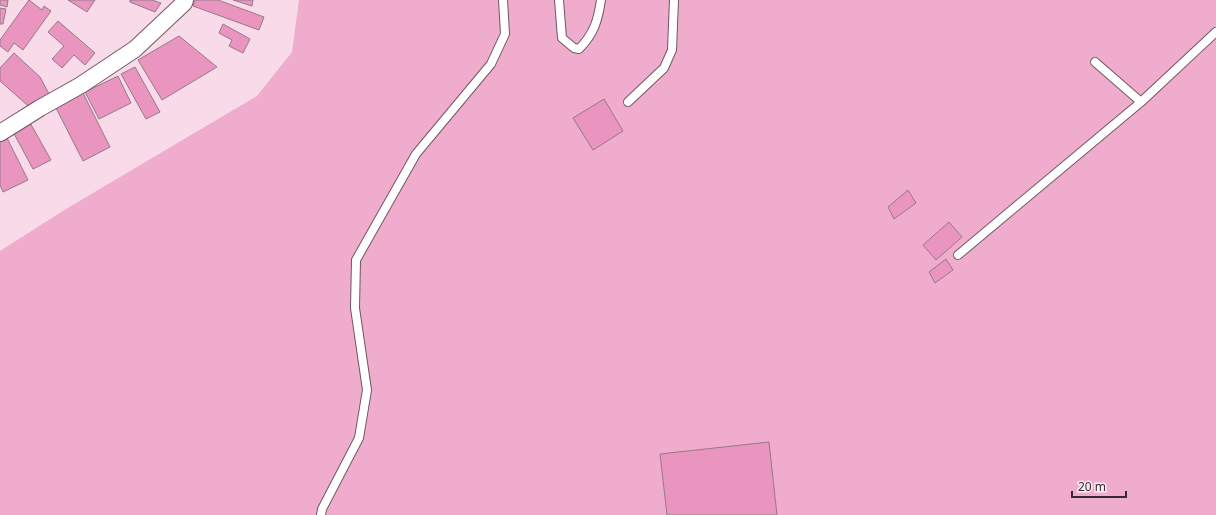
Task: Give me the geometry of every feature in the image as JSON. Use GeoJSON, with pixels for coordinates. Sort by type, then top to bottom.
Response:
{"type":"FeatureCollection","features":[{"type":"Feature","properties":{"kind":"street"},"geometry":{"type":"LineString","coordinates":[[0,133],[81,85],[135,49],[184,3],[185,0]]}},
{"type":"Feature","properties":{"kind":"lane"},"geometry":{"type":"LineString","coordinates":[[321,515],[322,508],[358,438],[367,390],[355,308],[356,260],[416,154],[491,64],[505,34],[503,0]]}},
{"type":"Feature","properties":{"kind":"lane"},"geometry":{"type":"LineString","coordinates":[[559,0],[562,38],[574,48],[579,49],[589,38],[595,25],[598,18],[601,0]]}},
{"type":"Feature","properties":{"kind":"lane"},"geometry":{"type":"LineString","coordinates":[[628,102],[664,68],[672,50],[674,0]]}},
{"type":"Feature","properties":{"kind":"lane"},"geometry":{"type":"LineString","coordinates":[[958,255],[1141,102],[1216,32]]}},
{"type":"Feature","properties":{"kind":"lane"},"geometry":{"type":"LineString","coordinates":[[1094,62],[1141,102]]}},
{"type":"Feature","properties":{"kind":"shaded area"},"geometry":{"type":"Polygon","coordinates":[[[299,0],[1216,0],[1216,515],[0,515],[0,251],[66,209],[257,96],[292,52],[299,0]]]}},
{"type":"Feature","properties":{"kind":"building"},"geometry":{"type":"Polygon","coordinates":[[[0,0],[8,0],[7,7],[0,5],[0,0]]]}},
{"type":"Feature","properties":{"kind":"building"},"geometry":{"type":"Polygon","coordinates":[[[29,0],[42,10],[44,6],[51,11],[23,50],[14,43],[8,52],[0,46],[0,40],[29,0]]]}},
{"type":"Feature","properties":{"kind":"building"},"geometry":{"type":"Polygon","coordinates":[[[68,0],[95,0],[87,12],[68,0]]]}},
{"type":"Feature","properties":{"kind":"building"},"geometry":{"type":"Polygon","coordinates":[[[130,0],[152,0],[161,3],[155,12],[130,2],[130,0]]]}},
{"type":"Feature","properties":{"kind":"building"},"geometry":{"type":"Polygon","coordinates":[[[195,0],[218,0],[264,17],[259,30],[193,6],[195,0]]]}},
{"type":"Feature","properties":{"kind":"building"},"geometry":{"type":"Polygon","coordinates":[[[233,0],[253,0],[252,6],[233,0]]]}},
{"type":"Feature","properties":{"kind":"building"},"geometry":{"type":"Polygon","coordinates":[[[0,8],[6,9],[3,24],[0,24],[0,8]]]}},
{"type":"Feature","properties":{"kind":"building"},"geometry":{"type":"Polygon","coordinates":[[[58,21],[95,53],[85,65],[74,55],[62,68],[52,59],[64,46],[48,32],[58,21]]]}},
{"type":"Feature","properties":{"kind":"building"},"geometry":{"type":"Polygon","coordinates":[[[223,24],[250,39],[243,53],[229,46],[232,40],[219,33],[223,24]]]}},
{"type":"Feature","properties":{"kind":"building"},"geometry":{"type":"Polygon","coordinates":[[[179,36],[217,67],[162,100],[138,60],[179,36]]]}},
{"type":"Feature","properties":{"kind":"building"},"geometry":{"type":"Polygon","coordinates":[[[14,53],[40,77],[49,94],[34,111],[0,81],[0,68],[14,53]]]}},
{"type":"Feature","properties":{"kind":"building"},"geometry":{"type":"Polygon","coordinates":[[[135,67],[160,112],[146,119],[121,74],[135,67]]]}},
{"type":"Feature","properties":{"kind":"building"},"geometry":{"type":"Polygon","coordinates":[[[118,76],[131,103],[99,119],[85,92],[118,76]]]}},
{"type":"Feature","properties":{"kind":"building"},"geometry":{"type":"Polygon","coordinates":[[[83,93],[110,147],[83,161],[55,106],[83,93]]]}},
{"type":"Feature","properties":{"kind":"building"},"geometry":{"type":"Polygon","coordinates":[[[604,99],[623,131],[593,150],[573,118],[604,99]]]}},
{"type":"Feature","properties":{"kind":"building"},"geometry":{"type":"Polygon","coordinates":[[[29,121],[51,160],[33,169],[12,130],[29,121]]]}},
{"type":"Feature","properties":{"kind":"building"},"geometry":{"type":"Polygon","coordinates":[[[7,138],[28,180],[3,192],[0,185],[0,142],[7,138]]]}},
{"type":"Feature","properties":{"kind":"building"},"geometry":{"type":"Polygon","coordinates":[[[908,190],[916,203],[894,219],[888,207],[908,190]]]}},
{"type":"Feature","properties":{"kind":"building"},"geometry":{"type":"Polygon","coordinates":[[[949,222],[962,237],[936,260],[923,245],[949,222]]]}},
{"type":"Feature","properties":{"kind":"building"},"geometry":{"type":"Polygon","coordinates":[[[946,259],[953,270],[935,283],[929,272],[946,259]]]}},
{"type":"Feature","properties":{"kind":"building"},"geometry":{"type":"Polygon","coordinates":[[[769,442],[777,515],[667,515],[660,454],[769,442]]]}}]}
